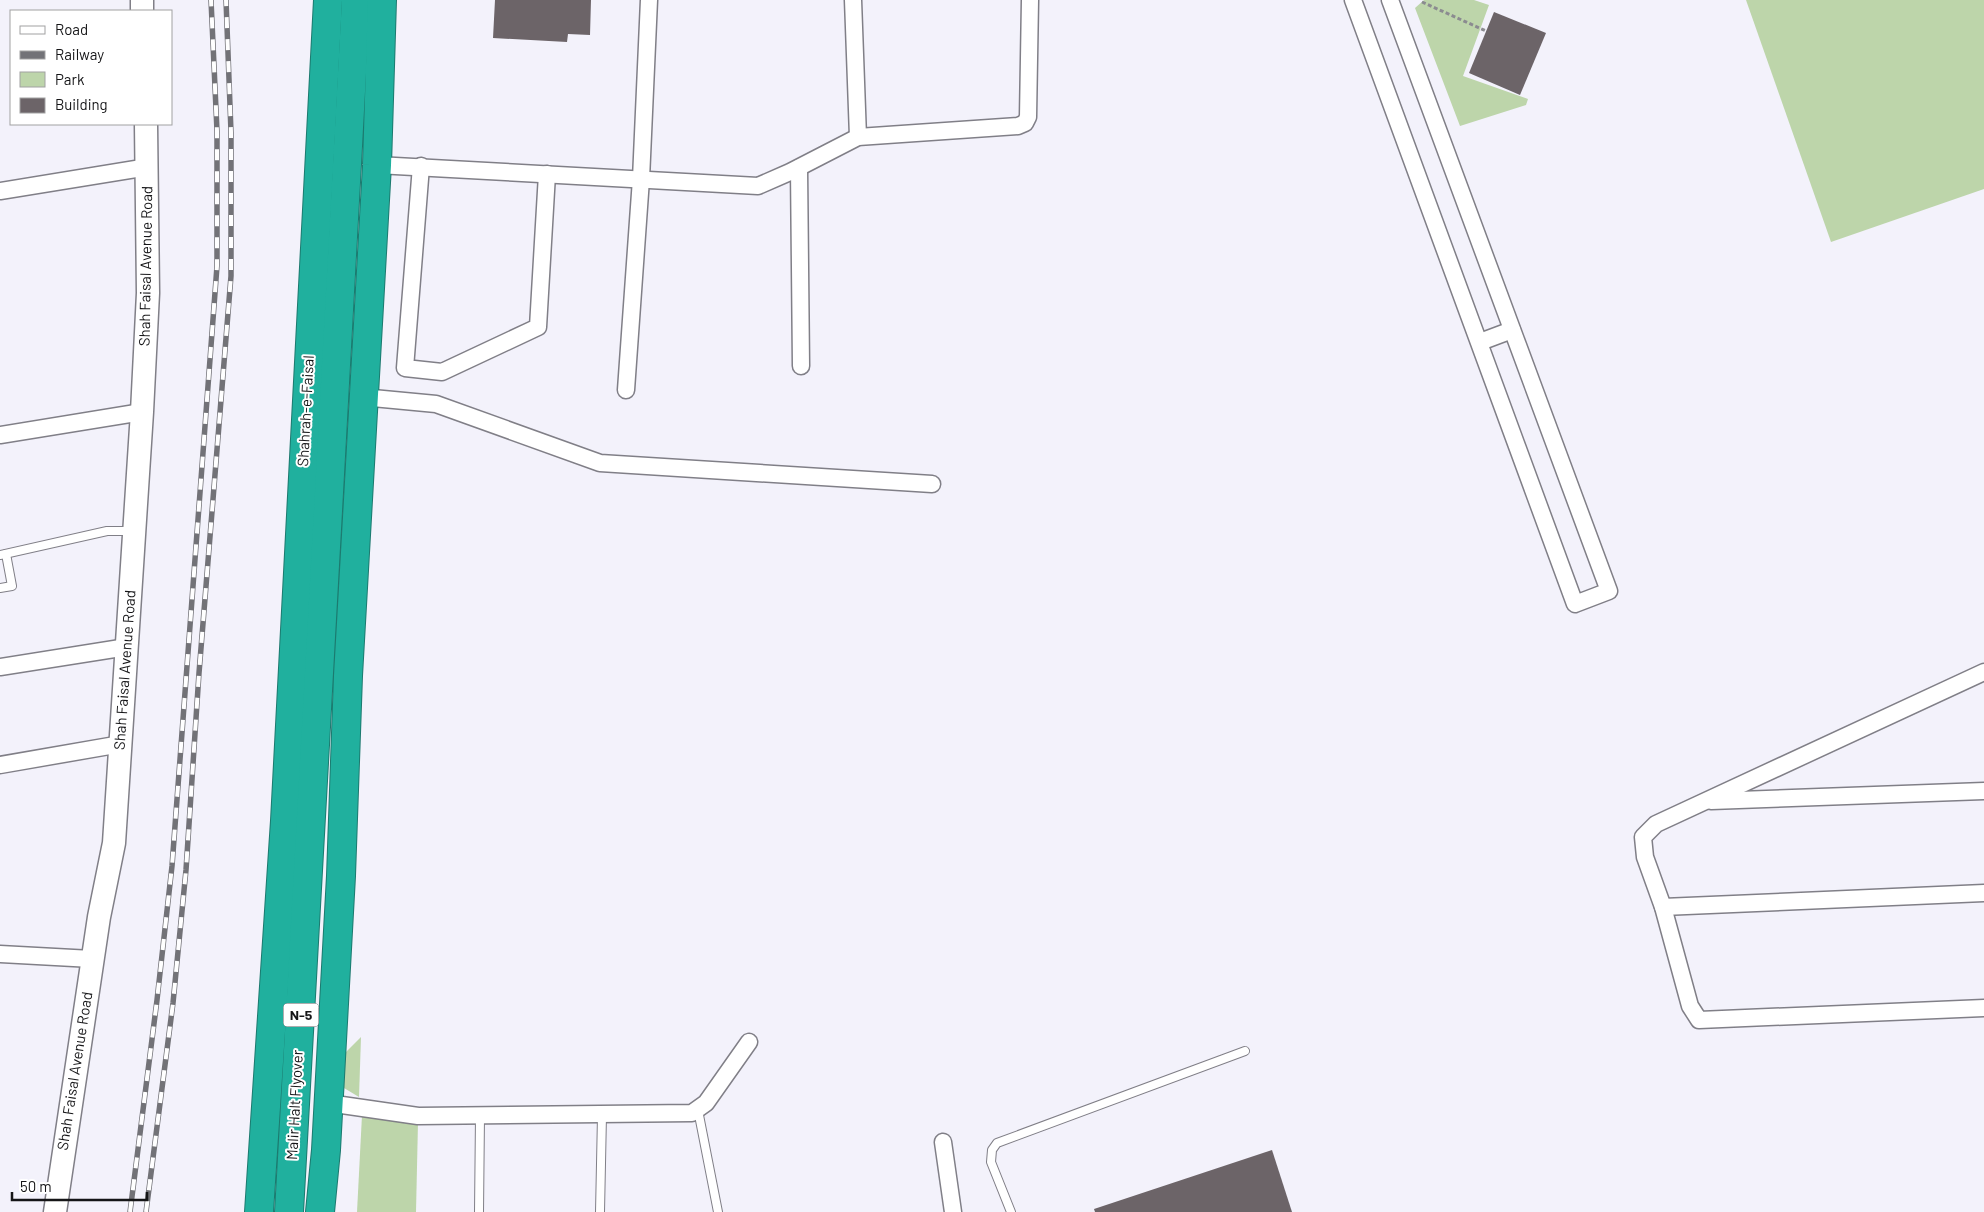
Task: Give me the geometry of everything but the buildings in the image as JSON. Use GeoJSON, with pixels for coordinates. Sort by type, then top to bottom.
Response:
{"type":"FeatureCollection","features":[{"type":"Feature","properties":{"kind":"highway","name":"Shahrah-e-Faisal"},"geometry":{"type":"LineString","coordinates":[[285,821],[328,0]]}},
{"type":"Feature","properties":{"kind":"highway","name":"Shahrah-e-Faisal"},"geometry":{"type":"LineString","coordinates":[[312,819],[356,0]]}},
{"type":"Feature","properties":{"kind":"highway"},"geometry":{"type":"LineString","coordinates":[[320,1212],[341,876],[348,676],[362,397],[377,165],[382,0]]}},
{"type":"Feature","properties":{"kind":"highway","name":"Malir Halt Flyover"},"geometry":{"type":"LineString","coordinates":[[289,1212],[312,819]]}},
{"type":"Feature","properties":{"kind":"highway","name":"Malir Halt Flyover"},"geometry":{"type":"LineString","coordinates":[[259,1212],[285,821]]}},
{"type":"Feature","properties":{"kind":"street"},"geometry":{"type":"LineString","coordinates":[[626,390],[641,179],[650,0]]}},
{"type":"Feature","properties":{"kind":"street"},"geometry":{"type":"LineString","coordinates":[[853,0],[858,137]]}},
{"type":"Feature","properties":{"kind":"street"},"geometry":{"type":"LineString","coordinates":[[377,165],[758,186],[858,137],[1018,126],[1025,124],[1028,117],[1030,0]]}},
{"type":"Feature","properties":{"kind":"street"},"geometry":{"type":"LineString","coordinates":[[1353,0],[1575,604],[1609,591],[1390,0]]}},
{"type":"Feature","properties":{"kind":"street","name":"Shah Faisal Avenue Road"},"geometry":{"type":"LineString","coordinates":[[55,1212],[98,917],[114,843],[148,293],[146,125]]}},
{"type":"Feature","properties":{"kind":"street"},"geometry":{"type":"LineString","coordinates":[[421,166],[405,368],[442,372],[538,327],[547,174]]}},
{"type":"Feature","properties":{"kind":"street"},"geometry":{"type":"LineString","coordinates":[[0,191],[148,167]]}},
{"type":"Feature","properties":{"kind":"street"},"geometry":{"type":"LineString","coordinates":[[798,168],[801,366]]}},
{"type":"Feature","properties":{"kind":"street"},"geometry":{"type":"LineString","coordinates":[[1480,342],[1512,330]]}},
{"type":"Feature","properties":{"kind":"street"},"geometry":{"type":"LineString","coordinates":[[362,397],[436,404],[600,463],[932,484]]}},
{"type":"Feature","properties":{"kind":"street"},"geometry":{"type":"LineString","coordinates":[[0,435],[142,412]]}},
{"type":"Feature","properties":{"kind":"street"},"geometry":{"type":"LineString","coordinates":[[0,667],[127,647]]}},
{"type":"Feature","properties":{"kind":"street"},"geometry":{"type":"LineString","coordinates":[[1984,672],[1656,824],[1644,837],[1645,857],[1662,907],[1690,1006],[1699,1020],[1984,1008]]}},
{"type":"Feature","properties":{"kind":"street"},"geometry":{"type":"LineString","coordinates":[[0,765],[121,744]]}},
{"type":"Feature","properties":{"kind":"street"},"geometry":{"type":"LineString","coordinates":[[1703,802],[1984,791]]}},
{"type":"Feature","properties":{"kind":"street"},"geometry":{"type":"LineString","coordinates":[[1662,907],[1984,893]]}},
{"type":"Feature","properties":{"kind":"street"},"geometry":{"type":"LineString","coordinates":[[0,954],[92,959]]}},
{"type":"Feature","properties":{"kind":"street"},"geometry":{"type":"LineString","coordinates":[[328,1103],[418,1116],[683,1114],[698,1110],[706,1103],[749,1042]]}},
{"type":"Feature","properties":{"kind":"street"},"geometry":{"type":"LineString","coordinates":[[943,1142],[953,1212]]}},
{"type":"Feature","properties":{"kind":"lane"},"geometry":{"type":"LineString","coordinates":[[0,588],[12,586],[3,554],[107,531],[134,531]]}},
{"type":"Feature","properties":{"kind":"lane"},"geometry":{"type":"LineString","coordinates":[[1010,1212],[991,1162],[992,1150],[997,1143],[1246,1051]]}},
{"type":"Feature","properties":{"kind":"lane"},"geometry":{"type":"LineString","coordinates":[[698,1110],[718,1212]]}},
{"type":"Feature","properties":{"kind":"lane"},"geometry":{"type":"LineString","coordinates":[[600,1212],[602,1115]]}},
{"type":"Feature","properties":{"kind":"lane"},"geometry":{"type":"LineString","coordinates":[[479,1212],[480,1116]]}},
{"type":"Feature","properties":{"kind":"path"},"geometry":{"type":"LineString","coordinates":[[1422,2],[1486,31]]}},
{"type":"Feature","properties":{"kind":"green space"},"geometry":{"type":"Polygon","coordinates":[[[1424,0],[1474,0],[1489,5],[1463,76],[1528,99],[1526,105],[1460,126],[1415,8],[1424,0]]]}},
{"type":"Feature","properties":{"kind":"green space"},"geometry":{"type":"Polygon","coordinates":[[[1746,0],[1984,0],[1984,189],[1831,242],[1746,0]]]}},
{"type":"Feature","properties":{"kind":"green space"},"geometry":{"type":"Polygon","coordinates":[[[361,1037],[359,1097],[339,1085],[341,1057],[361,1037]]]}},
{"type":"Feature","properties":{"kind":"green space"},"geometry":{"type":"Polygon","coordinates":[[[362,1115],[418,1122],[416,1212],[357,1212],[362,1115]]]}},
{"type":"Feature","properties":{"kind":"railway"},"geometry":{"type":"LineString","coordinates":[[130,1212],[172,866],[217,266],[217,131],[211,0]]}},
{"type":"Feature","properties":{"kind":"railway"},"geometry":{"type":"LineString","coordinates":[[146,1212],[173,1003],[186,870],[199,673],[231,276],[231,132],[226,0]]}}]}
